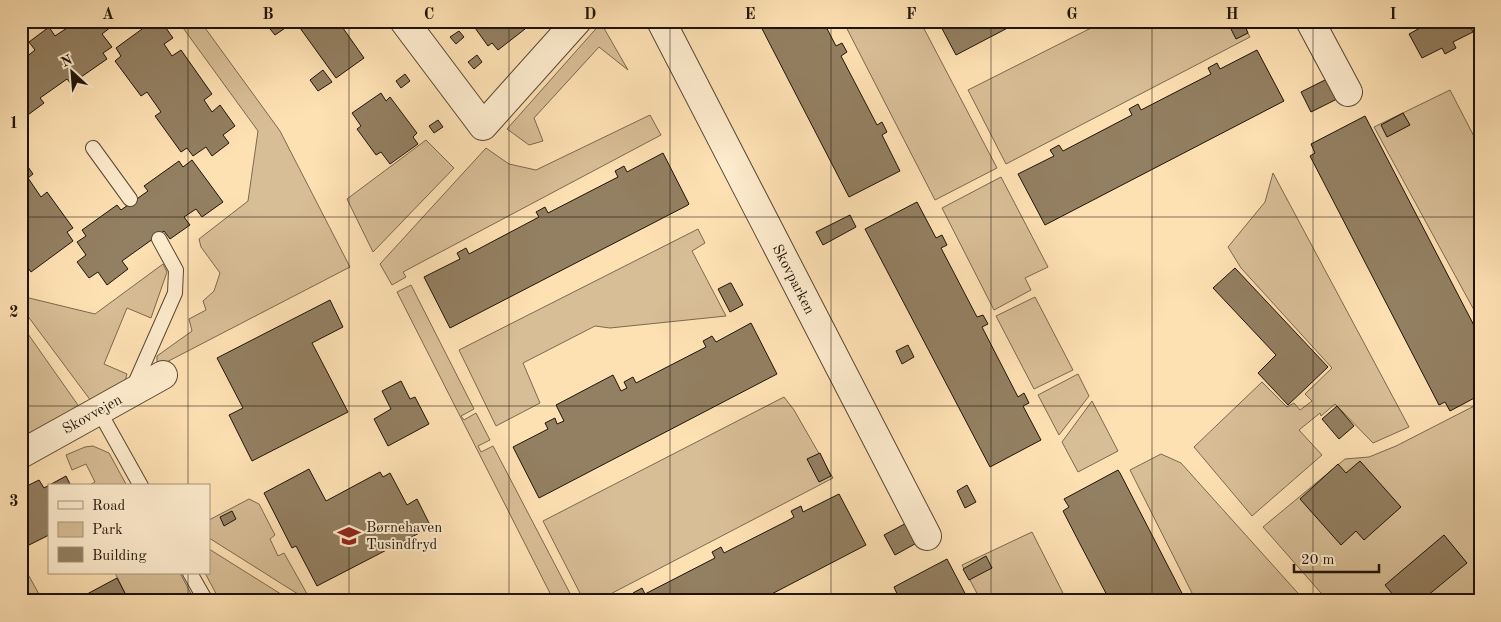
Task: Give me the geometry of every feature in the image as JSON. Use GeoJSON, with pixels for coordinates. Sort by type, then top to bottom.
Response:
{"type":"FeatureCollection","features":[{"type":"Feature","properties":{"kind":"street"},"geometry":{"type":"LineString","coordinates":[[404,21],[484,126],[577,21]]}},
{"type":"Feature","properties":{"kind":"street","name":"Skovparken"},"geometry":{"type":"LineString","coordinates":[[661,21],[928,536]]}},
{"type":"Feature","properties":{"kind":"street"},"geometry":{"type":"LineString","coordinates":[[1310,21],[1348,92]]}},
{"type":"Feature","properties":{"kind":"street","name":"Skovvejen"},"geometry":{"type":"LineString","coordinates":[[21,454],[163,375]]}},
{"type":"Feature","properties":{"kind":"lane"},"geometry":{"type":"LineString","coordinates":[[92,148],[130,199]]}},
{"type":"Feature","properties":{"kind":"lane"},"geometry":{"type":"LineString","coordinates":[[131,393],[175,293],[176,270],[159,240]]}},
{"type":"Feature","properties":{"kind":"lane"},"geometry":{"type":"LineString","coordinates":[[99,410],[140,484]]}},
{"type":"Feature","properties":{"kind":"lane"},"geometry":{"type":"LineString","coordinates":[[191,574],[206,601]]}},
{"type":"Feature","properties":{"kind":"green space"},"geometry":{"type":"Polygon","coordinates":[[[178,21],[200,21],[280,131],[350,267],[157,367],[157,356],[192,331],[189,319],[206,310],[203,301],[214,291],[220,273],[201,247],[199,239],[248,201],[258,131],[178,21]]]}},
{"type":"Feature","properties":{"kind":"green space"},"geometry":{"type":"Polygon","coordinates":[[[843,21],[920,21],[997,168],[935,200],[843,21]]]}},
{"type":"Feature","properties":{"kind":"green space"},"geometry":{"type":"Polygon","coordinates":[[[1105,21],[1241,21],[1250,37],[1006,164],[968,90],[1105,21]]]}},
{"type":"Feature","properties":{"kind":"green space"},"geometry":{"type":"Polygon","coordinates":[[[601,23],[628,70],[599,47],[534,118],[543,141],[529,145],[507,129],[601,23]]]}},
{"type":"Feature","properties":{"kind":"green space"},"geometry":{"type":"Polygon","coordinates":[[[1450,90],[1480,148],[1480,321],[1374,127],[1450,90]]]}},
{"type":"Feature","properties":{"kind":"green space"},"geometry":{"type":"Polygon","coordinates":[[[650,115],[661,135],[403,272],[406,277],[392,285],[380,264],[486,148],[509,164],[536,170],[650,115]]]}},
{"type":"Feature","properties":{"kind":"green space"},"geometry":{"type":"Polygon","coordinates":[[[426,140],[454,168],[373,252],[347,199],[426,140]]]}},
{"type":"Feature","properties":{"kind":"green space"},"geometry":{"type":"Polygon","coordinates":[[[1273,173],[1409,427],[1373,443],[1335,404],[1321,416],[1320,413],[1299,430],[1322,455],[1252,516],[1194,447],[1262,382],[1287,407],[1294,403],[1300,410],[1312,401],[1305,394],[1332,368],[1241,268],[1228,247],[1265,202],[1273,173]]]}},
{"type":"Feature","properties":{"kind":"green space"},"geometry":{"type":"Polygon","coordinates":[[[1001,177],[1048,267],[1025,278],[1031,290],[994,310],[942,208],[1001,177]]]}},
{"type":"Feature","properties":{"kind":"green space"},"geometry":{"type":"Polygon","coordinates":[[[698,229],[705,243],[692,251],[726,316],[610,328],[595,326],[523,363],[540,403],[496,426],[459,350],[698,229]]]}},
{"type":"Feature","properties":{"kind":"green space"},"geometry":{"type":"Polygon","coordinates":[[[163,264],[167,272],[151,318],[127,308],[104,364],[127,374],[125,381],[91,401],[21,307],[21,288],[29,298],[95,314],[163,264]]]}},
{"type":"Feature","properties":{"kind":"green space"},"geometry":{"type":"Polygon","coordinates":[[[411,285],[474,409],[461,416],[464,420],[476,413],[490,440],[478,446],[481,452],[493,446],[574,601],[554,601],[397,292],[411,285]]]}},
{"type":"Feature","properties":{"kind":"green space"},"geometry":{"type":"Polygon","coordinates":[[[1035,297],[1073,370],[1034,389],[996,316],[1035,297]]]}},
{"type":"Feature","properties":{"kind":"green space"},"geometry":{"type":"Polygon","coordinates":[[[21,324],[80,408],[21,442],[21,324]]]}},
{"type":"Feature","properties":{"kind":"green space"},"geometry":{"type":"Polygon","coordinates":[[[1078,374],[1089,396],[1059,435],[1038,395],[1078,374]]]}},
{"type":"Feature","properties":{"kind":"green space"},"geometry":{"type":"Polygon","coordinates":[[[784,397],[794,410],[833,478],[597,601],[584,601],[543,521],[784,397]]]}},
{"type":"Feature","properties":{"kind":"green space"},"geometry":{"type":"Polygon","coordinates":[[[1092,401],[1118,451],[1078,472],[1062,442],[1092,401]]]}},
{"type":"Feature","properties":{"kind":"green space"},"geometry":{"type":"Polygon","coordinates":[[[1480,403],[1480,601],[1328,601],[1263,527],[1345,459],[1369,457],[1396,446],[1480,403]]]}},
{"type":"Feature","properties":{"kind":"green space"},"geometry":{"type":"Polygon","coordinates":[[[93,446],[109,453],[126,484],[92,484],[95,482],[86,464],[72,470],[66,455],[85,447],[93,446]]]}},
{"type":"Feature","properties":{"kind":"green space"},"geometry":{"type":"Polygon","coordinates":[[[1161,454],[1181,463],[1305,601],[1196,601],[1130,470],[1161,454]]]}},
{"type":"Feature","properties":{"kind":"green space"},"geometry":{"type":"Polygon","coordinates":[[[249,499],[259,504],[275,535],[270,539],[278,556],[284,553],[311,601],[210,539],[210,519],[249,499]]]}},
{"type":"Feature","properties":{"kind":"green space"},"geometry":{"type":"Polygon","coordinates":[[[1032,532],[1067,601],[981,601],[962,565],[1032,532]]]}},
{"type":"Feature","properties":{"kind":"green space"},"geometry":{"type":"Polygon","coordinates":[[[210,550],[292,601],[220,601],[206,574],[210,574],[210,550]]]}},
{"type":"Feature","properties":{"kind":"green space"},"geometry":{"type":"Polygon","coordinates":[[[25,569],[39,594],[36,601],[21,601],[21,571],[25,569]]]}},
{"type":"Feature","properties":{"kind":"green space"},"geometry":{"type":"Polygon","coordinates":[[[116,574],[181,574],[195,601],[129,601],[116,574]]]}},
{"type":"Feature","properties":{"kind":"building"},"geometry":{"type":"Polygon","coordinates":[[[62,21],[107,21],[111,27],[102,34],[112,47],[103,53],[107,59],[71,84],[67,79],[40,98],[44,103],[21,120],[21,52],[25,58],[35,50],[29,42],[49,27],[55,36],[67,28],[62,21]]]}},
{"type":"Feature","properties":{"kind":"building"},"geometry":{"type":"Polygon","coordinates":[[[153,21],[161,21],[173,38],[164,44],[172,56],[181,50],[212,94],[204,100],[212,112],[220,105],[235,126],[223,135],[229,143],[212,156],[206,147],[193,156],[187,148],[181,152],[155,116],[161,112],[147,92],[141,96],[115,61],[121,56],[116,48],[153,21]]]}},
{"type":"Feature","properties":{"kind":"building"},"geometry":{"type":"Polygon","coordinates":[[[281,21],[290,21],[291,24],[275,35],[270,29],[281,21]]]}},
{"type":"Feature","properties":{"kind":"building"},"geometry":{"type":"Polygon","coordinates":[[[295,21],[338,21],[364,58],[336,78],[295,21]]]}},
{"type":"Feature","properties":{"kind":"building"},"geometry":{"type":"Polygon","coordinates":[[[470,21],[519,21],[525,29],[498,50],[492,43],[488,46],[470,21]]]}},
{"type":"Feature","properties":{"kind":"building"},"geometry":{"type":"Polygon","coordinates":[[[758,21],[823,21],[836,46],[842,43],[847,52],[841,56],[877,125],[882,122],[887,132],[882,135],[900,171],[849,197],[758,21]]]}},
{"type":"Feature","properties":{"kind":"building"},"geometry":{"type":"Polygon","coordinates":[[[938,21],[1021,21],[956,55],[938,21]]]}},
{"type":"Feature","properties":{"kind":"building"},"geometry":{"type":"Polygon","coordinates":[[[1227,21],[1243,21],[1248,33],[1236,39],[1227,21]]]}},
{"type":"Feature","properties":{"kind":"building"},"geometry":{"type":"Polygon","coordinates":[[[1433,21],[1468,21],[1473,32],[1453,42],[1456,48],[1445,54],[1442,48],[1422,58],[1409,34],[1433,21]]]}},
{"type":"Feature","properties":{"kind":"building"},"geometry":{"type":"Polygon","coordinates":[[[459,31],[464,37],[456,44],[450,37],[459,31]]]}},
{"type":"Feature","properties":{"kind":"building"},"geometry":{"type":"Polygon","coordinates":[[[1257,50],[1284,101],[1045,225],[1018,174],[1054,156],[1050,150],[1059,145],[1063,151],[1132,115],[1129,109],[1138,104],[1141,110],[1211,74],[1208,68],[1217,63],[1220,69],[1257,50]]]}},
{"type":"Feature","properties":{"kind":"building"},"geometry":{"type":"Polygon","coordinates":[[[477,55],[482,62],[474,69],[468,62],[477,55]]]}},
{"type":"Feature","properties":{"kind":"building"},"geometry":{"type":"Polygon","coordinates":[[[323,70],[332,82],[318,91],[310,80],[323,70]]]}},
{"type":"Feature","properties":{"kind":"building"},"geometry":{"type":"Polygon","coordinates":[[[405,74],[410,81],[401,88],[396,81],[405,74]]]}},
{"type":"Feature","properties":{"kind":"building"},"geometry":{"type":"Polygon","coordinates":[[[1329,78],[1339,98],[1311,112],[1301,92],[1329,78]]]}},
{"type":"Feature","properties":{"kind":"building"},"geometry":{"type":"Polygon","coordinates":[[[381,93],[386,101],[390,97],[417,133],[413,137],[418,144],[390,164],[381,152],[376,155],[357,129],[361,126],[352,113],[381,93]]]}},
{"type":"Feature","properties":{"kind":"building"},"geometry":{"type":"Polygon","coordinates":[[[1403,113],[1410,125],[1387,137],[1381,125],[1403,113]]]}},
{"type":"Feature","properties":{"kind":"building"},"geometry":{"type":"Polygon","coordinates":[[[1365,116],[1480,337],[1480,395],[1450,411],[1445,402],[1439,405],[1310,156],[1315,153],[1311,144],[1365,116]]]}},
{"type":"Feature","properties":{"kind":"building"},"geometry":{"type":"Polygon","coordinates":[[[438,120],[443,127],[434,133],[429,126],[438,120]]]}},
{"type":"Feature","properties":{"kind":"building"},"geometry":{"type":"Polygon","coordinates":[[[663,153],[688,205],[450,328],[424,277],[460,259],[457,253],[466,248],[469,254],[539,217],[536,212],[545,207],[548,213],[618,177],[615,171],[624,166],[627,172],[663,153]]]}},
{"type":"Feature","properties":{"kind":"building"},"geometry":{"type":"Polygon","coordinates":[[[21,157],[33,174],[28,178],[41,197],[47,192],[73,228],[67,232],[73,241],[31,272],[21,258],[21,247],[25,245],[21,240],[21,157]]]}},
{"type":"Feature","properties":{"kind":"building"},"geometry":{"type":"Polygon","coordinates":[[[192,160],[223,202],[202,217],[196,209],[184,217],[190,225],[170,239],[164,231],[122,261],[128,269],[107,285],[98,272],[89,278],[77,262],[86,255],[77,242],[86,236],[82,230],[117,205],[121,210],[148,191],[144,186],[179,161],[183,167],[192,160]]]}},
{"type":"Feature","properties":{"kind":"building"},"geometry":{"type":"Polygon","coordinates":[[[917,202],[936,238],[942,235],[947,245],[941,248],[977,317],[983,315],[988,324],[982,327],[1018,397],[1024,393],[1029,403],[1023,406],[1041,440],[990,467],[865,229],[917,202]]]}},
{"type":"Feature","properties":{"kind":"building"},"geometry":{"type":"Polygon","coordinates":[[[850,215],[856,227],[823,245],[816,232],[850,215]]]}},
{"type":"Feature","properties":{"kind":"building"},"geometry":{"type":"Polygon","coordinates":[[[1235,268],[1328,367],[1288,405],[1258,373],[1276,355],[1213,288],[1235,268]]]}},
{"type":"Feature","properties":{"kind":"building"},"geometry":{"type":"Polygon","coordinates":[[[730,283],[743,305],[730,312],[718,289],[730,283]]]}},
{"type":"Feature","properties":{"kind":"building"},"geometry":{"type":"Polygon","coordinates":[[[330,300],[343,327],[312,343],[348,412],[252,461],[229,415],[243,408],[217,358],[330,300]]]}},
{"type":"Feature","properties":{"kind":"building"},"geometry":{"type":"Polygon","coordinates":[[[751,323],[777,374],[539,498],[513,447],[548,429],[545,423],[555,418],[557,424],[564,421],[556,405],[613,375],[621,391],[627,388],[624,382],[633,377],[636,383],[706,347],[703,341],[712,336],[716,342],[751,323]]]}},
{"type":"Feature","properties":{"kind":"building"},"geometry":{"type":"Polygon","coordinates":[[[908,345],[914,357],[902,364],[896,351],[908,345]]]}},
{"type":"Feature","properties":{"kind":"building"},"geometry":{"type":"Polygon","coordinates":[[[401,381],[410,399],[415,397],[429,424],[388,446],[374,419],[391,409],[382,391],[401,381]]]}},
{"type":"Feature","properties":{"kind":"building"},"geometry":{"type":"Polygon","coordinates":[[[1337,406],[1354,426],[1339,439],[1322,419],[1337,406]]]}},
{"type":"Feature","properties":{"kind":"building"},"geometry":{"type":"Polygon","coordinates":[[[820,453],[831,476],[819,482],[807,459],[820,453]]]}},
{"type":"Feature","properties":{"kind":"building"},"geometry":{"type":"Polygon","coordinates":[[[1360,461],[1401,507],[1364,540],[1356,531],[1341,545],[1300,499],[1338,464],[1346,473],[1360,461]]]}},
{"type":"Feature","properties":{"kind":"building","name":"Børnehaven Tusindfryd"},"geometry":{"type":"Polygon","coordinates":[[[309,469],[326,501],[380,472],[383,477],[390,473],[407,505],[417,499],[431,527],[317,586],[296,546],[292,548],[264,493],[309,469]]]}},
{"type":"Feature","properties":{"kind":"building"},"geometry":{"type":"Polygon","coordinates":[[[1118,470],[1186,601],[1110,601],[1079,542],[1063,511],[1069,507],[1064,499],[1118,470]]]}},
{"type":"Feature","properties":{"kind":"building"},"geometry":{"type":"Polygon","coordinates":[[[66,476],[70,484],[51,484],[66,476]]]}},
{"type":"Feature","properties":{"kind":"building"},"geometry":{"type":"Polygon","coordinates":[[[39,480],[44,488],[48,486],[48,536],[21,549],[21,489],[39,480]]]}},
{"type":"Feature","properties":{"kind":"building"},"geometry":{"type":"Polygon","coordinates":[[[967,485],[976,502],[965,508],[957,491],[967,485]]]}},
{"type":"Feature","properties":{"kind":"building"},"geometry":{"type":"Polygon","coordinates":[[[839,494],[866,545],[762,599],[758,601],[632,601],[636,599],[633,593],[642,588],[645,594],[715,558],[712,552],[721,547],[724,553],[794,517],[791,511],[801,506],[803,512],[839,494]]]}},
{"type":"Feature","properties":{"kind":"building"},"geometry":{"type":"Polygon","coordinates":[[[232,511],[236,519],[224,526],[220,517],[232,511]]]}},
{"type":"Feature","properties":{"kind":"building"},"geometry":{"type":"Polygon","coordinates":[[[912,520],[922,540],[895,555],[884,535],[912,520]]]}},
{"type":"Feature","properties":{"kind":"building"},"geometry":{"type":"Polygon","coordinates":[[[1444,535],[1467,563],[1421,601],[1398,601],[1385,585],[1444,535]]]}},
{"type":"Feature","properties":{"kind":"building"},"geometry":{"type":"Polygon","coordinates":[[[986,556],[992,568],[969,580],[963,569],[986,556]]]}},
{"type":"Feature","properties":{"kind":"building"},"geometry":{"type":"Polygon","coordinates":[[[947,559],[969,601],[893,601],[892,599],[898,596],[894,587],[947,559]]]}},
{"type":"Feature","properties":{"kind":"building"},"geometry":{"type":"Polygon","coordinates":[[[117,578],[129,601],[74,601],[117,578]]]}},
{"type":"Feature","properties":{"kind":"place","name":"Børnehaven Tusindfryd"},"geometry":{"type":"Point","coordinates":[349,536]}}]}
